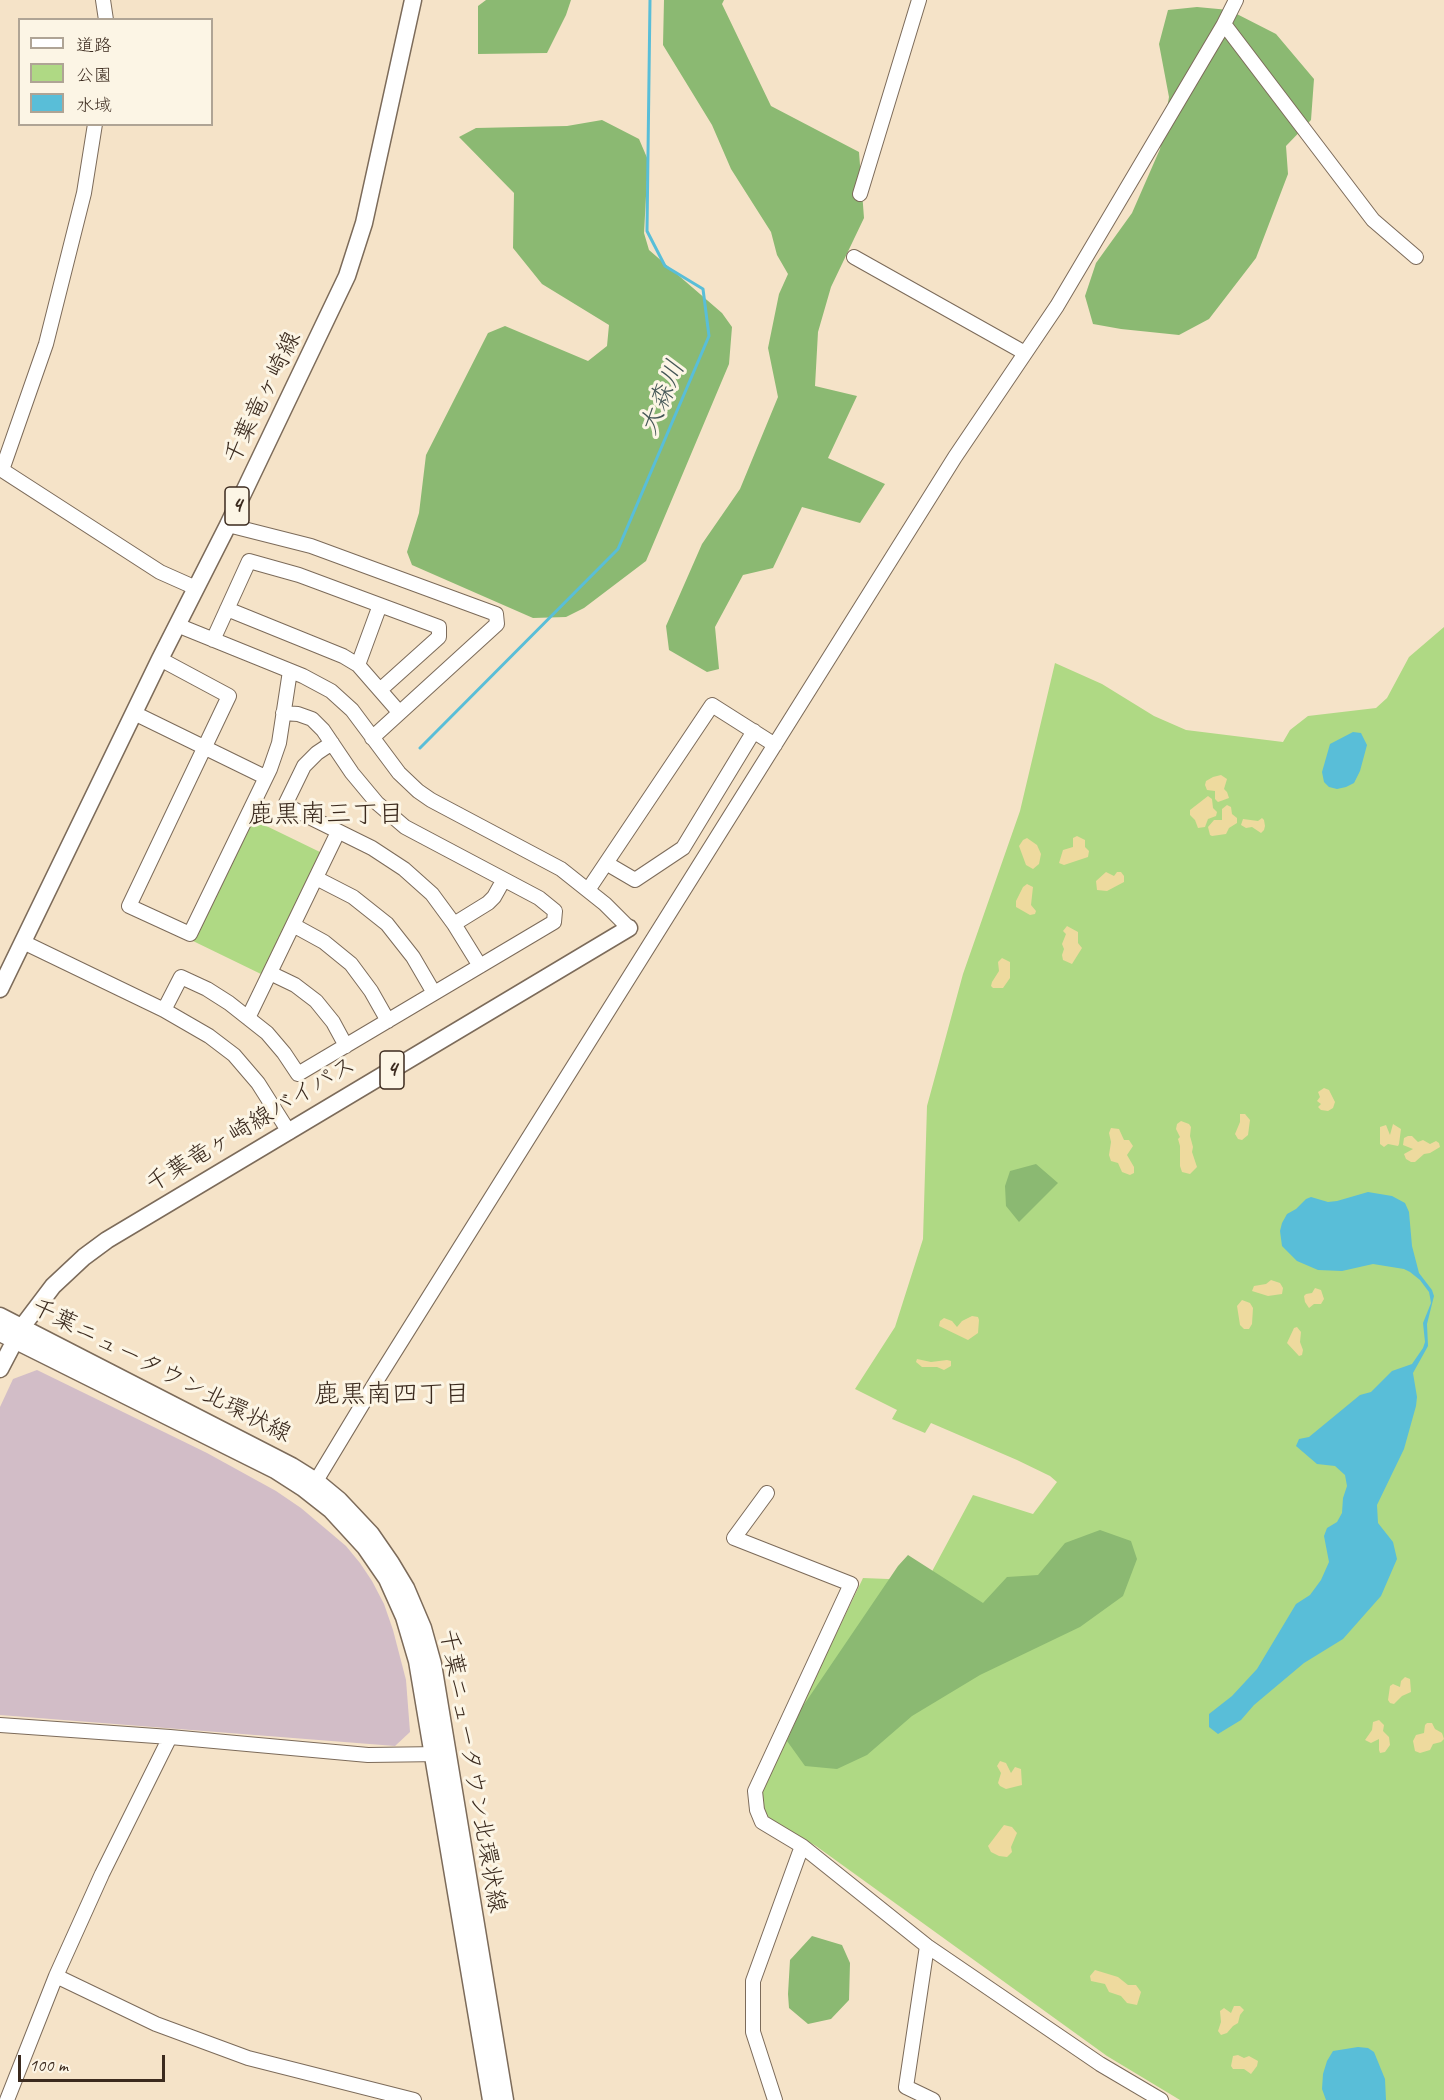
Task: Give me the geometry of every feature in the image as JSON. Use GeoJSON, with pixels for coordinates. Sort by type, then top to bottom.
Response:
{"type":"FeatureCollection","features":[{"type":"Feature","properties":{"kind":"main road","name":"千葉竜ヶ崎線"},"geometry":{"type":"LineString","coordinates":[[0,989],[160,659],[228,525],[350,268],[366,211],[412,0]]}},
{"type":"Feature","properties":{"kind":"main road","name":"千葉竜ヶ崎線バイパス"},"geometry":{"type":"LineString","coordinates":[[0,1370],[12,1333],[53,1286],[99,1246],[132,1224],[629,928]]}},
{"type":"Feature","properties":{"kind":"main road","name":"千葉ニュータウン北環状線"},"geometry":{"type":"LineString","coordinates":[[0,1316],[12,1333],[274,1470],[303,1488],[337,1516],[365,1547],[387,1579],[396,1597],[417,1661],[441,1754],[506,2100]]}},
{"type":"Feature","properties":{"kind":"main road","name":"千葉ニュータウン北環状線"},"geometry":{"type":"LineString","coordinates":[[12,1333],[279,1458],[316,1481],[339,1500],[371,1534],[406,1588],[428,1643],[441,1754],[491,2100]]}},
{"type":"Feature","properties":{"kind":"street"},"geometry":{"type":"LineString","coordinates":[[103,0],[106,18]]}},
{"type":"Feature","properties":{"kind":"street"},"geometry":{"type":"LineString","coordinates":[[860,194],[918,0]]}},
{"type":"Feature","properties":{"kind":"street"},"geometry":{"type":"LineString","coordinates":[[316,1481],[955,457],[1057,306],[1236,0]]}},
{"type":"Feature","properties":{"kind":"street"},"geometry":{"type":"LineString","coordinates":[[1224,24],[1373,220],[1416,257]]}},
{"type":"Feature","properties":{"kind":"street"},"geometry":{"type":"LineString","coordinates":[[95,126],[84,193],[46,345],[2,470],[160,572],[196,588]]}},
{"type":"Feature","properties":{"kind":"street"},"geometry":{"type":"LineString","coordinates":[[854,257],[1025,353]]}},
{"type":"Feature","properties":{"kind":"street"},"geometry":{"type":"LineString","coordinates":[[228,525],[311,546],[496,614],[496,624],[372,738]]}},
{"type":"Feature","properties":{"kind":"street"},"geometry":{"type":"LineString","coordinates":[[213,640],[249,561],[299,575],[439,627],[439,637],[380,690]]}},
{"type":"Feature","properties":{"kind":"street"},"geometry":{"type":"LineString","coordinates":[[358,665],[380,605]]}},
{"type":"Feature","properties":{"kind":"street"},"geometry":{"type":"LineString","coordinates":[[227,609],[325,648],[358,665],[399,712]]}},
{"type":"Feature","properties":{"kind":"street"},"geometry":{"type":"LineString","coordinates":[[177,625],[290,671],[331,691],[352,710],[399,773],[430,800],[561,869],[588,890],[629,928]]}},
{"type":"Feature","properties":{"kind":"street"},"geometry":{"type":"LineString","coordinates":[[160,659],[229,696],[129,906],[190,934],[279,743],[290,671]]}},
{"type":"Feature","properties":{"kind":"street"},"geometry":{"type":"LineString","coordinates":[[588,890],[712,705],[775,745]]}},
{"type":"Feature","properties":{"kind":"street"},"geometry":{"type":"LineString","coordinates":[[164,1010],[181,977],[207,989],[267,1033],[298,1074],[554,922],[555,911],[539,898],[503,881],[405,827],[376,803],[323,730],[312,719],[283,712]]}},
{"type":"Feature","properties":{"kind":"street"},"geometry":{"type":"LineString","coordinates":[[134,713],[265,777]]}},
{"type":"Feature","properties":{"kind":"street"},"geometry":{"type":"LineString","coordinates":[[606,863],[635,880],[683,848],[754,731]]}},
{"type":"Feature","properties":{"kind":"street"},"geometry":{"type":"LineString","coordinates":[[332,743],[304,766],[285,806],[372,848],[404,869],[432,894],[480,966]]}},
{"type":"Feature","properties":{"kind":"street"},"geometry":{"type":"LineString","coordinates":[[248,1018],[338,832]]}},
{"type":"Feature","properties":{"kind":"street"},"geometry":{"type":"LineString","coordinates":[[316,878],[353,897],[387,924],[413,957],[434,993]]}},
{"type":"Feature","properties":{"kind":"street"},"geometry":{"type":"LineString","coordinates":[[454,924],[488,903],[503,881]]}},
{"type":"Feature","properties":{"kind":"street"},"geometry":{"type":"LineString","coordinates":[[293,925],[324,942],[351,964],[371,991],[388,1021]]}},
{"type":"Feature","properties":{"kind":"street"},"geometry":{"type":"LineString","coordinates":[[23,942],[164,1010],[209,1036],[234,1055],[258,1083],[289,1132]]}},
{"type":"Feature","properties":{"kind":"street"},"geometry":{"type":"LineString","coordinates":[[270,973],[295,985],[316,1001],[333,1022],[346,1046]]}},
{"type":"Feature","properties":{"kind":"street"},"geometry":{"type":"LineString","coordinates":[[767,1493],[734,1538],[851,1584],[755,1791],[757,1810],[762,1822],[802,1846],[927,1946],[1100,2064],[1161,2100]]}},
{"type":"Feature","properties":{"kind":"street"},"geometry":{"type":"LineString","coordinates":[[0,1725],[170,1737],[368,1755],[441,1754]]}},
{"type":"Feature","properties":{"kind":"street"},"geometry":{"type":"LineString","coordinates":[[7,2100],[56,1976],[102,1874],[170,1737]]}},
{"type":"Feature","properties":{"kind":"street"},"geometry":{"type":"LineString","coordinates":[[775,2100],[753,2032],[753,1981],[802,1846]]}},
{"type":"Feature","properties":{"kind":"street"},"geometry":{"type":"LineString","coordinates":[[927,1946],[906,2087],[933,2100]]}},
{"type":"Feature","properties":{"kind":"street"},"geometry":{"type":"LineString","coordinates":[[56,1976],[156,2024],[248,2058],[414,2100]]}},
{"type":"Feature","properties":{"kind":"shaded area"},"geometry":{"type":"Polygon","coordinates":[[[37,1370],[207,1453],[276,1491],[301,1508],[346,1546],[372,1581],[384,1604],[393,1630],[406,1680],[410,1732],[395,1746],[0,1715],[0,1407],[13,1379],[37,1370]]]}},
{"type":"Feature","properties":{"kind":"green space"},"geometry":{"type":"Polygon","coordinates":[[[486,0],[571,0],[547,53],[478,54],[478,6],[486,0]]]}},
{"type":"Feature","properties":{"kind":"green space"},"geometry":{"type":"Polygon","coordinates":[[[664,0],[724,0],[722,4],[771,106],[859,152],[864,218],[831,287],[818,332],[815,386],[857,396],[828,458],[885,484],[860,523],[802,507],[773,568],[743,575],[715,627],[719,669],[707,672],[669,650],[666,626],[702,544],[740,489],[778,397],[768,348],[779,294],[788,274],[777,255],[771,232],[731,169],[712,125],[663,45],[664,0]]]}},
{"type":"Feature","properties":{"kind":"green space"},"geometry":{"type":"Polygon","coordinates":[[[1197,7],[1229,10],[1276,34],[1314,79],[1311,120],[1286,146],[1288,174],[1256,258],[1209,319],[1179,335],[1093,324],[1085,296],[1096,263],[1132,213],[1160,149],[1169,97],[1159,44],[1168,10],[1197,7]]]}},
{"type":"Feature","properties":{"kind":"green space"},"geometry":{"type":"Polygon","coordinates":[[[602,120],[639,139],[648,160],[644,233],[649,250],[722,313],[732,327],[729,364],[646,561],[584,608],[566,617],[533,618],[412,565],[407,552],[419,513],[426,455],[488,333],[505,326],[588,361],[607,346],[609,325],[542,284],[513,248],[514,193],[459,137],[476,128],[567,126],[602,120]]]}},
{"type":"Feature","properties":{"kind":"green space"},"geometry":{"type":"Polygon","coordinates":[[[1444,627],[1444,2100],[1180,2100],[1107,2056],[816,1846],[767,1819],[763,1809],[762,1788],[863,1578],[913,1580],[929,1577],[973,1495],[1033,1514],[1057,1482],[1050,1476],[1017,1460],[931,1423],[925,1433],[892,1419],[897,1410],[855,1389],[895,1327],[923,1239],[927,1106],[963,974],[1020,811],[1055,663],[1102,684],[1154,716],[1186,730],[1283,742],[1290,730],[1308,716],[1376,708],[1387,698],[1409,657],[1444,627]]]}},
{"type":"Feature","properties":{"kind":"green space"},"geometry":{"type":"Polygon","coordinates":[[[252,819],[322,853],[263,975],[193,941],[252,819]]]}},
{"type":"Feature","properties":{"kind":"green space"},"geometry":{"type":"Polygon","coordinates":[[[1036,1164],[1058,1183],[1019,1222],[1006,1206],[1005,1186],[1010,1171],[1036,1164]]]}},
{"type":"Feature","properties":{"kind":"green space"},"geometry":{"type":"Polygon","coordinates":[[[1100,1530],[1131,1541],[1137,1559],[1123,1596],[1080,1627],[980,1675],[912,1716],[867,1755],[837,1769],[805,1766],[787,1741],[801,1709],[898,1566],[908,1555],[983,1603],[1007,1577],[1038,1575],[1065,1543],[1100,1530]]]}},
{"type":"Feature","properties":{"kind":"green space"},"geometry":{"type":"Polygon","coordinates":[[[812,1936],[842,1945],[850,1963],[849,2000],[831,2019],[808,2024],[789,2008],[788,1994],[790,1960],[812,1936]]]}},
{"type":"Feature","properties":{"kind":"sand"},"geometry":{"type":"Polygon","coordinates":[[[1221,775],[1227,779],[1224,789],[1229,798],[1218,802],[1215,799],[1215,791],[1207,790],[1205,785],[1206,781],[1221,775]]]}},
{"type":"Feature","properties":{"kind":"sand"},"geometry":{"type":"Polygon","coordinates":[[[1208,796],[1212,799],[1213,808],[1217,812],[1216,816],[1208,819],[1205,827],[1198,828],[1190,815],[1190,810],[1208,796]]]}},
{"type":"Feature","properties":{"kind":"sand"},"geometry":{"type":"Polygon","coordinates":[[[1227,805],[1231,807],[1237,823],[1229,828],[1226,834],[1210,835],[1208,827],[1214,820],[1222,820],[1222,809],[1227,805]]]}},
{"type":"Feature","properties":{"kind":"sand"},"geometry":{"type":"Polygon","coordinates":[[[1262,818],[1265,826],[1261,833],[1252,827],[1246,828],[1241,825],[1243,819],[1258,821],[1262,818]]]}},
{"type":"Feature","properties":{"kind":"sand"},"geometry":{"type":"Polygon","coordinates":[[[1077,836],[1085,840],[1085,847],[1089,851],[1088,857],[1064,865],[1059,863],[1063,850],[1073,847],[1073,838],[1077,836]]]}},
{"type":"Feature","properties":{"kind":"sand"},"geometry":{"type":"Polygon","coordinates":[[[1027,838],[1037,845],[1041,854],[1039,864],[1033,869],[1026,865],[1019,846],[1027,838]]]}},
{"type":"Feature","properties":{"kind":"sand"},"geometry":{"type":"Polygon","coordinates":[[[1106,872],[1114,876],[1117,872],[1121,872],[1124,882],[1107,891],[1097,890],[1096,881],[1106,872]]]}},
{"type":"Feature","properties":{"kind":"sand"},"geometry":{"type":"Polygon","coordinates":[[[1027,884],[1033,887],[1031,905],[1036,911],[1035,914],[1030,915],[1016,907],[1016,901],[1027,884]]]}},
{"type":"Feature","properties":{"kind":"sand"},"geometry":{"type":"Polygon","coordinates":[[[1067,926],[1078,932],[1078,943],[1082,948],[1072,964],[1063,960],[1062,955],[1064,949],[1062,944],[1066,934],[1063,931],[1067,926]]]}},
{"type":"Feature","properties":{"kind":"sand"},"geometry":{"type":"Polygon","coordinates":[[[1002,958],[1010,962],[1010,978],[1003,988],[993,988],[992,982],[999,971],[998,962],[1002,958]]]}},
{"type":"Feature","properties":{"kind":"sand"},"geometry":{"type":"Polygon","coordinates":[[[1324,1088],[1329,1090],[1335,1102],[1333,1108],[1328,1111],[1318,1107],[1321,1104],[1317,1101],[1320,1097],[1318,1092],[1324,1088]]]}},
{"type":"Feature","properties":{"kind":"sand"},"geometry":{"type":"Polygon","coordinates":[[[1240,1114],[1245,1114],[1250,1120],[1248,1135],[1242,1140],[1238,1139],[1235,1134],[1240,1122],[1240,1114]]]}},
{"type":"Feature","properties":{"kind":"sand"},"geometry":{"type":"Polygon","coordinates":[[[1181,1121],[1191,1127],[1192,1152],[1197,1167],[1190,1174],[1182,1172],[1180,1166],[1178,1139],[1180,1137],[1176,1129],[1177,1124],[1181,1121]]]}},
{"type":"Feature","properties":{"kind":"sand"},"geometry":{"type":"Polygon","coordinates":[[[1393,1124],[1401,1129],[1399,1144],[1398,1146],[1388,1144],[1384,1147],[1380,1144],[1380,1127],[1386,1125],[1390,1135],[1393,1124]]]}},
{"type":"Feature","properties":{"kind":"sand"},"geometry":{"type":"Polygon","coordinates":[[[1111,1128],[1119,1129],[1124,1140],[1129,1140],[1133,1146],[1127,1155],[1134,1167],[1134,1173],[1130,1175],[1122,1172],[1118,1163],[1111,1161],[1109,1133],[1111,1128]]]}},
{"type":"Feature","properties":{"kind":"sand"},"geometry":{"type":"Polygon","coordinates":[[[1412,1136],[1418,1142],[1423,1140],[1430,1144],[1436,1141],[1440,1147],[1424,1154],[1415,1162],[1411,1162],[1404,1154],[1413,1149],[1403,1145],[1404,1138],[1412,1136]]]}},
{"type":"Feature","properties":{"kind":"sand"},"geometry":{"type":"Polygon","coordinates":[[[1271,1280],[1280,1283],[1283,1288],[1282,1294],[1268,1296],[1252,1291],[1254,1286],[1266,1284],[1271,1280]]]}},
{"type":"Feature","properties":{"kind":"sand"},"geometry":{"type":"Polygon","coordinates":[[[1315,1288],[1321,1290],[1324,1299],[1321,1304],[1314,1304],[1309,1308],[1304,1296],[1312,1293],[1315,1288]]]}},
{"type":"Feature","properties":{"kind":"sand"},"geometry":{"type":"Polygon","coordinates":[[[1242,1300],[1250,1303],[1253,1308],[1252,1324],[1249,1329],[1244,1329],[1240,1325],[1237,1306],[1242,1300]]]}},
{"type":"Feature","properties":{"kind":"sand"},"geometry":{"type":"Polygon","coordinates":[[[972,1316],[978,1317],[978,1333],[968,1340],[939,1326],[940,1321],[944,1318],[952,1321],[957,1327],[962,1321],[972,1316]]]}},
{"type":"Feature","properties":{"kind":"sand"},"geometry":{"type":"Polygon","coordinates":[[[1297,1327],[1301,1332],[1300,1342],[1303,1350],[1302,1355],[1299,1356],[1287,1343],[1294,1328],[1297,1327]]]}},
{"type":"Feature","properties":{"kind":"sand"},"geometry":{"type":"Polygon","coordinates":[[[917,1359],[931,1362],[947,1360],[951,1361],[951,1366],[944,1370],[937,1367],[922,1367],[916,1362],[917,1359]]]}},
{"type":"Feature","properties":{"kind":"sand"},"geometry":{"type":"Polygon","coordinates":[[[1405,1677],[1410,1679],[1411,1692],[1402,1696],[1394,1704],[1390,1703],[1388,1700],[1390,1686],[1393,1684],[1400,1687],[1405,1677]]]}},
{"type":"Feature","properties":{"kind":"sand"},"geometry":{"type":"Polygon","coordinates":[[[1379,1720],[1384,1725],[1383,1731],[1389,1737],[1390,1745],[1385,1752],[1380,1753],[1379,1739],[1371,1743],[1365,1740],[1372,1730],[1373,1722],[1379,1720]]]}},
{"type":"Feature","properties":{"kind":"sand"},"geometry":{"type":"Polygon","coordinates":[[[1427,1723],[1432,1723],[1435,1729],[1442,1733],[1444,1739],[1433,1744],[1430,1750],[1420,1753],[1415,1751],[1413,1741],[1416,1735],[1424,1733],[1427,1723]]]}},
{"type":"Feature","properties":{"kind":"sand"},"geometry":{"type":"Polygon","coordinates":[[[1000,1761],[1006,1763],[1011,1773],[1015,1767],[1021,1769],[1022,1785],[1006,1789],[1000,1786],[998,1783],[1001,1773],[997,1766],[1000,1761]]]}},
{"type":"Feature","properties":{"kind":"sand"},"geometry":{"type":"Polygon","coordinates":[[[1004,1825],[1012,1827],[1017,1833],[1011,1847],[1012,1852],[1007,1857],[991,1852],[988,1846],[1004,1825]]]}},
{"type":"Feature","properties":{"kind":"sand"},"geometry":{"type":"Polygon","coordinates":[[[1095,1970],[1118,1977],[1128,1985],[1136,1985],[1141,1992],[1137,2005],[1127,2003],[1121,1996],[1109,1992],[1105,1984],[1091,1981],[1090,1976],[1095,1970]]]}},
{"type":"Feature","properties":{"kind":"sand"},"geometry":{"type":"Polygon","coordinates":[[[1234,2006],[1240,2006],[1244,2010],[1238,2023],[1227,2033],[1221,2035],[1218,2031],[1221,2022],[1220,2011],[1224,2008],[1231,2013],[1234,2006]]]}},
{"type":"Feature","properties":{"kind":"sand"},"geometry":{"type":"Polygon","coordinates":[[[1238,2055],[1244,2058],[1249,2056],[1258,2061],[1251,2074],[1244,2069],[1233,2069],[1231,2066],[1233,2056],[1238,2055]]]}},
{"type":"Feature","properties":{"kind":"water"},"geometry":{"type":"Polygon","coordinates":[[[1353,732],[1361,733],[1367,745],[1360,771],[1354,783],[1337,789],[1329,787],[1324,782],[1322,772],[1330,744],[1353,732]]]}},
{"type":"Feature","properties":{"kind":"water"},"geometry":{"type":"Polygon","coordinates":[[[1368,1192],[1392,1196],[1405,1203],[1409,1212],[1412,1246],[1419,1273],[1434,1296],[1427,1324],[1428,1346],[1413,1373],[1417,1397],[1416,1406],[1404,1449],[1377,1505],[1378,1523],[1393,1542],[1397,1559],[1381,1596],[1343,1639],[1304,1663],[1254,1705],[1241,1720],[1218,1734],[1209,1727],[1209,1714],[1232,1696],[1257,1669],[1296,1604],[1310,1595],[1321,1580],[1329,1562],[1324,1536],[1327,1528],[1337,1522],[1342,1513],[1347,1486],[1345,1475],[1335,1466],[1317,1464],[1296,1446],[1299,1439],[1309,1437],[1360,1395],[1371,1392],[1392,1371],[1412,1364],[1425,1342],[1423,1323],[1431,1303],[1429,1292],[1410,1272],[1373,1264],[1342,1271],[1318,1270],[1297,1261],[1282,1246],[1280,1231],[1282,1223],[1287,1214],[1306,1199],[1311,1197],[1328,1202],[1337,1201],[1368,1192]]]}},
{"type":"Feature","properties":{"kind":"water"},"geometry":{"type":"Polygon","coordinates":[[[1358,2047],[1368,2048],[1374,2052],[1385,2079],[1386,2100],[1326,2100],[1322,2089],[1323,2074],[1333,2051],[1358,2047]]]}},
{"type":"Feature","properties":{"kind":"waterway","name":"大森川"},"geometry":{"type":"LineString","coordinates":[[420,748],[618,549],[709,336],[703,289],[665,266],[647,231],[650,0]]}},
{"type":"Feature","properties":{"kind":"district","name":"鹿黒南三丁目"},"geometry":{"type":"Point","coordinates":[326,815]}},
{"type":"Feature","properties":{"kind":"district","name":"鹿黒南四丁目"},"geometry":{"type":"Point","coordinates":[392,1395]}}]}
